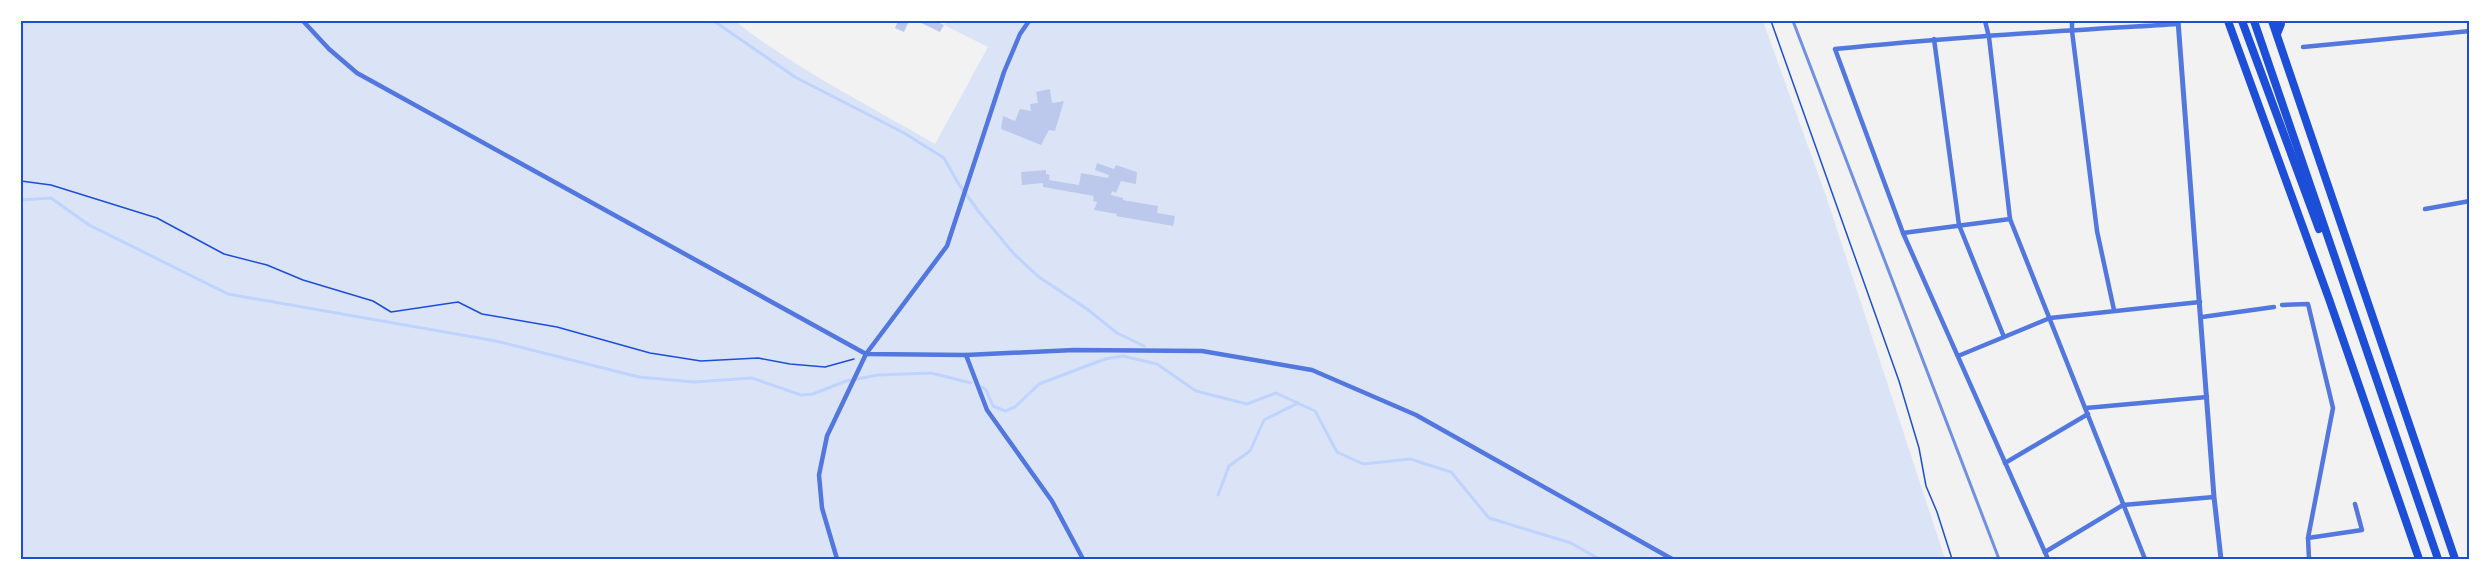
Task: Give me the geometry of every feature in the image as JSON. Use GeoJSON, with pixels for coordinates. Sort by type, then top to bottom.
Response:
{"type":"FeatureCollection","features":[{"type":"Feature","properties":{"kind":"highway"},"geometry":{"type":"LineString","coordinates":[[2228,21],[2329,299],[2419,559]]}},
{"type":"Feature","properties":{"kind":"highway"},"geometry":{"type":"LineString","coordinates":[[2242,21],[2307,200],[2347,293]]}},
{"type":"Feature","properties":{"kind":"highway"},"geometry":{"type":"LineString","coordinates":[[2254,21],[2438,559]]}},
{"type":"Feature","properties":{"kind":"highway"},"geometry":{"type":"LineString","coordinates":[[2272,21],[2456,559]]}},
{"type":"Feature","properties":{"kind":"highway"},"geometry":{"type":"LineString","coordinates":[[2277,34],[2280,21]]}},
{"type":"Feature","properties":{"kind":"street"},"geometry":{"type":"LineString","coordinates":[[303,21],[329,49],[357,73],[866,354],[966,355],[1074,350],[1202,351],[1312,370],[1416,415],[1672,559]]}},
{"type":"Feature","properties":{"kind":"street"},"geometry":{"type":"LineString","coordinates":[[837,559],[822,508],[819,475],[827,436],[866,354],[947,246],[1004,72],[1020,34],[1029,21]]}},
{"type":"Feature","properties":{"kind":"street"},"geometry":{"type":"LineString","coordinates":[[1985,21],[1989,37],[2010,219],[2145,559]]}},
{"type":"Feature","properties":{"kind":"street"},"geometry":{"type":"LineString","coordinates":[[2072,21],[2097,231],[2114,310]]}},
{"type":"Feature","properties":{"kind":"street"},"geometry":{"type":"LineString","coordinates":[[2048,559],[1903,233],[1835,49],[1934,39],[1989,37],[2178,22],[2214,497],[2221,559]]}},
{"type":"Feature","properties":{"kind":"street"},"geometry":{"type":"LineString","coordinates":[[2303,47],[2470,31]]}},
{"type":"Feature","properties":{"kind":"street"},"geometry":{"type":"LineString","coordinates":[[1934,39],[1959,225],[2004,337]]}},
{"type":"Feature","properties":{"kind":"street"},"geometry":{"type":"LineString","coordinates":[[2425,209],[2470,201]]}},
{"type":"Feature","properties":{"kind":"street"},"geometry":{"type":"LineString","coordinates":[[1903,233],[2010,219]]}},
{"type":"Feature","properties":{"kind":"street"},"geometry":{"type":"LineString","coordinates":[[1958,356],[2050,318],[2200,302]]}},
{"type":"Feature","properties":{"kind":"street"},"geometry":{"type":"LineString","coordinates":[[2282,305],[2308,304],[2333,408],[2308,538],[2308,559]]}},
{"type":"Feature","properties":{"kind":"street"},"geometry":{"type":"LineString","coordinates":[[2202,317],[2274,307]]}},
{"type":"Feature","properties":{"kind":"street"},"geometry":{"type":"LineString","coordinates":[[966,355],[987,410],[1052,501],[1083,559]]}},
{"type":"Feature","properties":{"kind":"street"},"geometry":{"type":"LineString","coordinates":[[2086,408],[2208,397]]}},
{"type":"Feature","properties":{"kind":"street"},"geometry":{"type":"LineString","coordinates":[[2005,463],[2088,414]]}},
{"type":"Feature","properties":{"kind":"street"},"geometry":{"type":"LineString","coordinates":[[2045,552],[2123,505],[2214,497]]}},
{"type":"Feature","properties":{"kind":"street"},"geometry":{"type":"LineString","coordinates":[[2308,538],[2362,530],[2355,504]]}},
{"type":"Feature","properties":{"kind":"path"},"geometry":{"type":"LineString","coordinates":[[1771,21],[1899,381],[1919,448],[1926,486],[1952,559]]}},
{"type":"Feature","properties":{"kind":"path"},"geometry":{"type":"LineString","coordinates":[[21,181],[51,185],[157,218],[224,254],[267,265],[303,280],[373,301],[391,312],[458,302],[482,314],[557,327],[650,353],[701,361],[758,358],[825,367],[843,364],[866,354]]}},
{"type":"Feature","properties":{"kind":"shaded area"},"geometry":{"type":"Polygon","coordinates":[[[21,21],[735,21],[807,71],[935,144],[988,47],[944,25],[948,21],[1763,21],[1826,196],[1945,559],[21,559],[21,21]]]}},
{"type":"Feature","properties":{"kind":"building"},"geometry":{"type":"Polygon","coordinates":[[[898,21],[909,21],[904,32],[895,28],[898,21]]]}},
{"type":"Feature","properties":{"kind":"building"},"geometry":{"type":"Polygon","coordinates":[[[917,21],[935,21],[944,25],[940,32],[917,21]]]}},
{"type":"Feature","properties":{"kind":"building"},"geometry":{"type":"Polygon","coordinates":[[[1050,89],[1052,103],[1064,101],[1055,131],[1049,130],[1041,145],[1001,129],[1003,116],[1015,121],[1020,109],[1031,111],[1030,104],[1038,103],[1036,92],[1050,89]]]}},
{"type":"Feature","properties":{"kind":"building"},"geometry":{"type":"Polygon","coordinates":[[[1097,163],[1114,169],[1116,165],[1137,172],[1136,184],[1121,181],[1116,193],[1112,191],[1111,195],[1123,198],[1123,200],[1158,206],[1157,213],[1175,216],[1173,226],[1094,210],[1097,202],[1093,201],[1094,196],[1043,187],[1043,183],[1022,185],[1021,172],[1046,170],[1046,174],[1050,175],[1049,180],[1079,185],[1081,173],[1108,178],[1109,175],[1095,170],[1097,163]]]}},
{"type":"Feature","properties":{"kind":"waterway"},"geometry":{"type":"LineString","coordinates":[[714,21],[795,77],[904,133],[944,158],[958,183],[979,212],[1014,254],[1039,277],[1087,309],[1117,333],[1144,346]]}},
{"type":"Feature","properties":{"kind":"waterway"},"geometry":{"type":"LineString","coordinates":[[21,200],[51,198],[89,225],[228,294],[496,341],[639,377],[694,382],[752,378],[801,395],[813,394],[846,381],[878,375],[931,373],[971,383]]}},
{"type":"Feature","properties":{"kind":"waterway"},"geometry":{"type":"LineString","coordinates":[[982,387],[986,390],[993,406],[1005,411],[1015,407],[1039,384],[1105,359],[1123,356],[1157,364],[1196,391],[1247,404],[1276,393],[1315,411],[1337,452],[1363,464],[1410,459],[1451,472],[1489,518],[1571,543],[1599,559]]}},
{"type":"Feature","properties":{"kind":"waterway"},"geometry":{"type":"LineString","coordinates":[[1218,495],[1229,466],[1250,451],[1264,420],[1298,403]]}},
{"type":"Feature","properties":{"kind":"railway"},"geometry":{"type":"LineString","coordinates":[[1793,21],[1999,559]]}}]}
